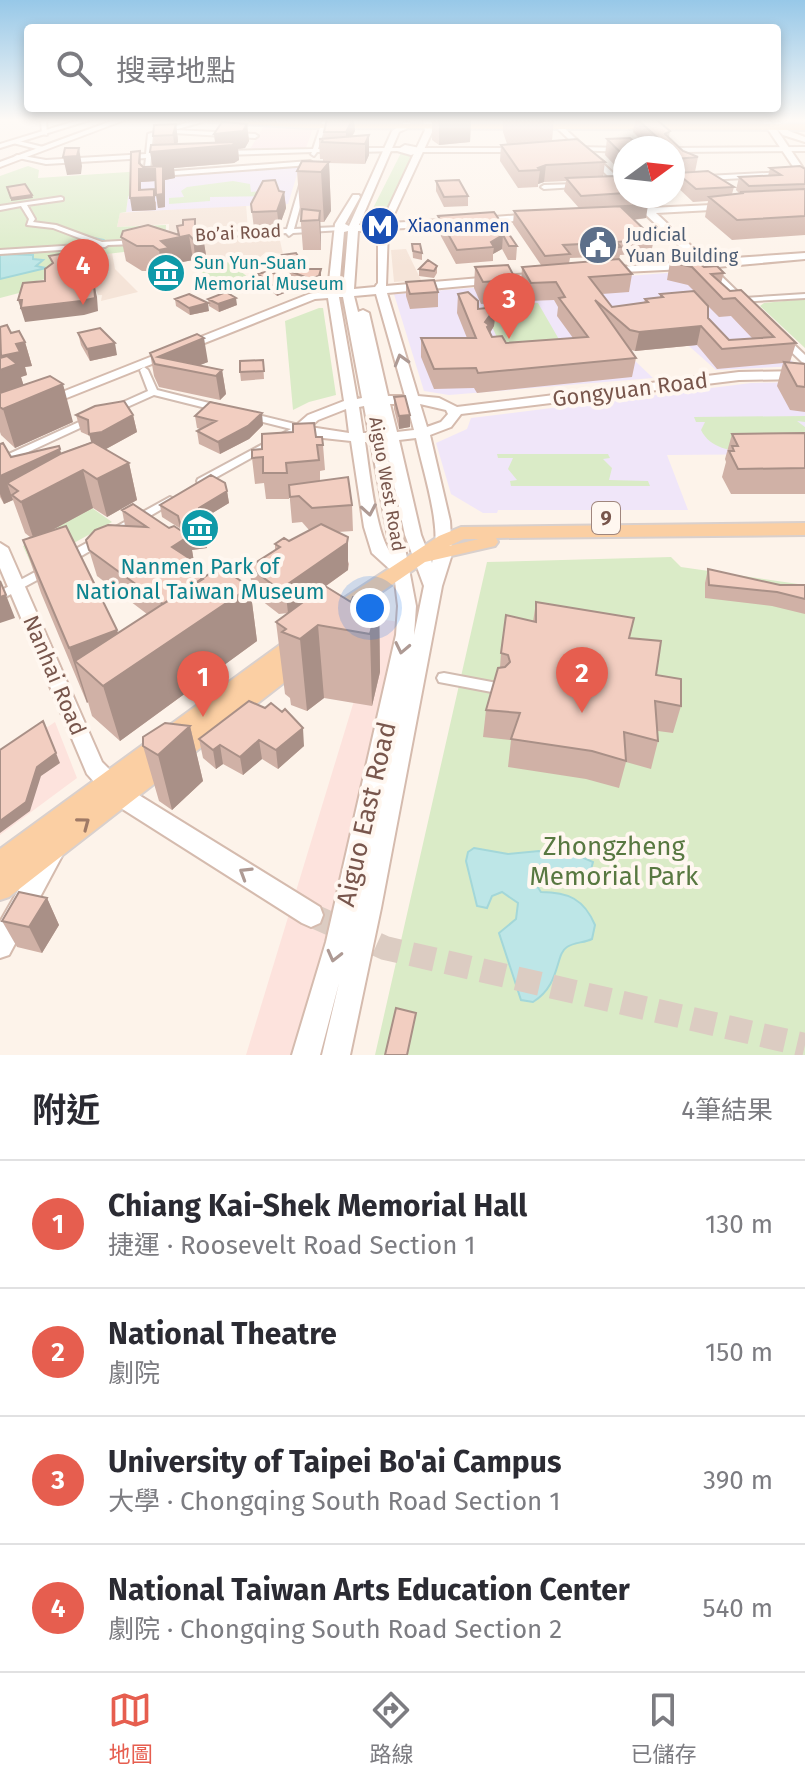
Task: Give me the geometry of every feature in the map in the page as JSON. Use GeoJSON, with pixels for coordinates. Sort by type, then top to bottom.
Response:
{"type":"FeatureCollection","features":[{"type":"Feature","properties":{"kind":"main road","name":"9"},"geometry":{"type":"LineString","coordinates":[[444,542],[456,522],[477,519],[805,518]]}},
{"type":"Feature","properties":{"kind":"main road","name":"9"},"geometry":{"type":"LineString","coordinates":[[0,888],[55,846],[114,790],[366,591],[444,542],[484,530],[805,529]]}},
{"type":"Feature","properties":{"kind":"main road","name":"9"},"geometry":{"type":"LineString","coordinates":[[444,542],[467,545],[497,542],[805,541]]}},
{"type":"Feature","properties":{"kind":"main road","name":"9"},"geometry":{"type":"LineString","coordinates":[[0,864],[114,790],[331,636],[373,605],[402,571]]}},
{"type":"Feature","properties":{"kind":"street"},"geometry":{"type":"LineString","coordinates":[[147,168],[147,175],[237,168]]}},
{"type":"Feature","properties":{"kind":"street","name":"Aiguo West Road"},"geometry":{"type":"LineString","coordinates":[[373,168],[339,229],[333,294],[372,527],[380,553],[402,571]]}},
{"type":"Feature","properties":{"kind":"street","name":"Aiguo West Road"},"geometry":{"type":"LineString","coordinates":[[386,168],[358,228],[353,291],[385,435],[422,558]]}},
{"type":"Feature","properties":{"kind":"street","name":"Aiguo West Road"},"geometry":{"type":"LineString","coordinates":[[411,168],[384,226],[383,283],[380,288],[422,433],[444,542]]}},
{"type":"Feature","properties":{"kind":"street"},"geometry":{"type":"LineString","coordinates":[[702,168],[726,189]]}},
{"type":"Feature","properties":{"kind":"street"},"geometry":{"type":"LineString","coordinates":[[696,179],[804,174]]}},
{"type":"Feature","properties":{"kind":"street"},"geometry":{"type":"LineString","coordinates":[[289,232],[304,183]]}},
{"type":"Feature","properties":{"kind":"street"},"geometry":{"type":"LineString","coordinates":[[601,184],[613,185]]}},
{"type":"Feature","properties":{"kind":"street"},"geometry":{"type":"LineString","coordinates":[[544,187],[587,185]]}},
{"type":"Feature","properties":{"kind":"street"},"geometry":{"type":"LineString","coordinates":[[0,208],[61,199]]}},
{"type":"Feature","properties":{"kind":"street"},"geometry":{"type":"LineString","coordinates":[[23,204],[32,219],[29,224],[54,226],[105,243],[150,241]]}},
{"type":"Feature","properties":{"kind":"street"},"geometry":{"type":"LineString","coordinates":[[611,213],[739,205]]}},
{"type":"Feature","properties":{"kind":"street"},"geometry":{"type":"LineString","coordinates":[[646,208],[756,314]]}},
{"type":"Feature","properties":{"kind":"street","name":"Bo’ai Road"},"geometry":{"type":"LineString","coordinates":[[185,239],[552,216]]}},
{"type":"Feature","properties":{"kind":"street"},"geometry":{"type":"LineString","coordinates":[[0,252],[95,248],[105,243]]}},
{"type":"Feature","properties":{"kind":"street"},"geometry":{"type":"LineString","coordinates":[[590,272],[805,256]]}},
{"type":"Feature","properties":{"kind":"street"},"geometry":{"type":"LineString","coordinates":[[333,294],[27,413],[311,297],[353,291],[380,288],[546,275]]}},
{"type":"Feature","properties":{"kind":"street"},"geometry":{"type":"LineString","coordinates":[[742,300],[805,296]]}},
{"type":"Feature","properties":{"kind":"street"},"geometry":{"type":"LineString","coordinates":[[777,333],[805,360]]}},
{"type":"Feature","properties":{"kind":"street"},"geometry":{"type":"LineString","coordinates":[[144,370],[153,392]]}},
{"type":"Feature","properties":{"kind":"street","name":"Gongyuan Road"},"geometry":{"type":"LineString","coordinates":[[455,411],[739,376],[805,375]]}},
{"type":"Feature","properties":{"kind":"street"},"geometry":{"type":"LineString","coordinates":[[0,462],[153,392],[230,411]]}},
{"type":"Feature","properties":{"kind":"street"},"geometry":{"type":"LineString","coordinates":[[8,592],[300,428],[322,411],[352,405],[412,401],[440,402],[455,411],[449,426],[422,433],[357,438],[324,437],[300,428],[245,415]]}},
{"type":"Feature","properties":{"kind":"street","name":"Aiguo West Road"},"geometry":{"type":"LineString","coordinates":[[385,435],[402,571]]}},
{"type":"Feature","properties":{"kind":"street","name":"Aiguo East Road"},"geometry":{"type":"LineString","coordinates":[[336,1055],[444,542]]}},
{"type":"Feature","properties":{"kind":"street","name":"Nanhai Road"},"geometry":{"type":"LineString","coordinates":[[0,548],[8,592],[94,768],[114,790]]}},
{"type":"Feature","properties":{"kind":"street"},"geometry":{"type":"LineString","coordinates":[[422,558],[433,586]]}},
{"type":"Feature","properties":{"kind":"street","name":"Aiguo East Road"},"geometry":{"type":"LineString","coordinates":[[306,1055],[338,942],[405,635],[407,606],[402,571]]}},
{"type":"Feature","properties":{"kind":"street"},"geometry":{"type":"LineString","coordinates":[[444,678],[497,688]]}},
{"type":"Feature","properties":{"kind":"street"},"geometry":{"type":"LineString","coordinates":[[114,790],[311,915]]}},
{"type":"Feature","properties":{"kind":"street"},"geometry":{"type":"LineString","coordinates":[[0,946],[55,846]]}},
{"type":"Feature","properties":{"kind":"shaded area"},"geometry":{"type":"Polygon","coordinates":[[[299,168],[288,204],[126,212],[131,178],[299,168]]]}},
{"type":"Feature","properties":{"kind":"shaded area"},"geometry":{"type":"Polygon","coordinates":[[[246,204],[248,230],[169,235],[169,224],[117,227],[120,213],[246,204]]]}},
{"type":"Feature","properties":{"kind":"shaded area"},"geometry":{"type":"Polygon","coordinates":[[[279,236],[283,254],[266,252],[260,257],[243,256],[217,263],[202,251],[201,243],[279,236]]]}},
{"type":"Feature","properties":{"kind":"shaded area"},"geometry":{"type":"Polygon","coordinates":[[[406,249],[421,280],[394,282],[391,250],[406,249]]]}},
{"type":"Feature","properties":{"kind":"shaded area"},"geometry":{"type":"Polygon","coordinates":[[[112,253],[115,269],[138,292],[101,301],[102,295],[98,295],[86,270],[82,271],[73,258],[112,253]]]}},
{"type":"Feature","properties":{"kind":"shaded area"},"geometry":{"type":"Polygon","coordinates":[[[692,271],[716,286],[797,366],[716,370],[654,315],[592,320],[653,378],[449,395],[424,391],[394,294],[692,271]]]}},
{"type":"Feature","properties":{"kind":"shaded area"},"geometry":{"type":"Polygon","coordinates":[[[805,382],[805,454],[667,455],[688,510],[498,510],[497,513],[483,513],[451,494],[436,443],[467,429],[471,418],[751,383],[805,382]]]}},
{"type":"Feature","properties":{"kind":"shaded area"},"geometry":{"type":"Polygon","coordinates":[[[379,619],[400,622],[324,951],[293,1055],[246,1055],[379,619]]]}},
{"type":"Feature","properties":{"kind":"shaded area"},"geometry":{"type":"Polygon","coordinates":[[[55,722],[77,778],[0,835],[0,759],[55,722]]]}},
{"type":"Feature","properties":{"kind":"green space"},"geometry":{"type":"Polygon","coordinates":[[[22,168],[39,170],[38,178],[143,171],[128,197],[126,212],[120,213],[117,227],[166,225],[165,247],[74,258],[82,271],[32,282],[23,292],[0,298],[0,176],[22,168]]]}},
{"type":"Feature","properties":{"kind":"green space"},"geometry":{"type":"Polygon","coordinates":[[[393,168],[407,168],[381,222],[366,222],[393,168]]]}},
{"type":"Feature","properties":{"kind":"green space"},"geometry":{"type":"Polygon","coordinates":[[[233,181],[250,184],[251,192],[262,191],[271,196],[210,197],[210,201],[169,204],[169,198],[184,197],[181,191],[187,187],[233,181]]]}},
{"type":"Feature","properties":{"kind":"green space"},"geometry":{"type":"Polygon","coordinates":[[[229,262],[249,278],[218,286],[198,269],[229,262]]]}},
{"type":"Feature","properties":{"kind":"green space"},"geometry":{"type":"Polygon","coordinates":[[[805,299],[805,348],[760,306],[805,299]]]}},
{"type":"Feature","properties":{"kind":"green space"},"geometry":{"type":"Polygon","coordinates":[[[532,303],[538,303],[568,355],[507,360],[483,306],[491,306],[493,310],[514,304],[533,307],[532,303]]]}},
{"type":"Feature","properties":{"kind":"green space"},"geometry":{"type":"Polygon","coordinates":[[[323,308],[336,395],[293,410],[285,321],[323,308]]]}},
{"type":"Feature","properties":{"kind":"green space"},"geometry":{"type":"Polygon","coordinates":[[[805,416],[805,422],[797,421],[805,427],[805,449],[748,452],[720,447],[709,440],[701,430],[705,422],[696,422],[694,417],[805,416]]]}},
{"type":"Feature","properties":{"kind":"green space"},"geometry":{"type":"Polygon","coordinates":[[[497,454],[608,454],[610,458],[603,459],[612,468],[609,480],[648,481],[650,486],[511,486],[510,481],[517,480],[508,469],[513,458],[498,458],[497,454]]]}},
{"type":"Feature","properties":{"kind":"green space"},"geometry":{"type":"Polygon","coordinates":[[[92,508],[112,522],[32,566],[23,546],[92,508]]]}},
{"type":"Feature","properties":{"kind":"green space","name":"Zhongzheng Memorial Park"},"geometry":{"type":"Polygon","coordinates":[[[671,557],[681,567],[805,585],[805,1055],[375,1055],[487,562],[671,557]]]}},
{"type":"Feature","properties":{"kind":"water"},"geometry":{"type":"Polygon","coordinates":[[[0,254],[33,255],[33,259],[43,260],[36,266],[46,268],[0,279],[0,254]]]}},
{"type":"Feature","properties":{"kind":"water"},"geometry":{"type":"Polygon","coordinates":[[[474,848],[508,854],[539,851],[554,858],[577,855],[593,862],[590,873],[567,880],[553,874],[537,886],[541,892],[567,896],[580,903],[595,925],[592,939],[570,945],[563,951],[553,979],[533,1002],[521,1000],[499,933],[516,919],[518,903],[502,892],[492,896],[487,908],[477,906],[466,861],[468,852],[474,848]]]}},
{"type":"Feature","properties":{"kind":"building"},"geometry":{"type":"Polygon","coordinates":[[[131,168],[151,168],[139,169],[139,190],[154,189],[154,197],[130,198],[131,168]]]}},
{"type":"Feature","properties":{"kind":"building"},"geometry":{"type":"Polygon","coordinates":[[[155,168],[163,168],[163,194],[156,195],[155,168]]]}},
{"type":"Feature","properties":{"kind":"building"},"geometry":{"type":"Polygon","coordinates":[[[298,168],[324,168],[321,172],[297,171],[298,168]]]}},
{"type":"Feature","properties":{"kind":"building"},"geometry":{"type":"Polygon","coordinates":[[[517,168],[540,170],[519,171],[517,168]]]}},
{"type":"Feature","properties":{"kind":"building"},"geometry":{"type":"Polygon","coordinates":[[[770,168],[804,168],[805,184],[749,186],[739,177],[781,175],[770,168]]]}},
{"type":"Feature","properties":{"kind":"building"},"geometry":{"type":"Polygon","coordinates":[[[708,171],[734,187],[696,189],[685,180],[685,172],[708,171]]]}},
{"type":"Feature","properties":{"kind":"building"},"geometry":{"type":"Polygon","coordinates":[[[613,176],[613,194],[581,196],[566,178],[613,176]]]}},
{"type":"Feature","properties":{"kind":"building"},"geometry":{"type":"Polygon","coordinates":[[[275,180],[279,191],[284,192],[277,211],[252,212],[251,204],[263,181],[275,180]]]}},
{"type":"Feature","properties":{"kind":"building"},"geometry":{"type":"Polygon","coordinates":[[[459,180],[468,196],[444,197],[436,181],[459,180]]]}},
{"type":"Feature","properties":{"kind":"building"},"geometry":{"type":"Polygon","coordinates":[[[25,184],[32,195],[11,198],[7,187],[25,184]]]}},
{"type":"Feature","properties":{"kind":"building"},"geometry":{"type":"Polygon","coordinates":[[[805,189],[805,216],[737,220],[709,197],[744,193],[740,192],[805,189]]]}},
{"type":"Feature","properties":{"kind":"building"},"geometry":{"type":"Polygon","coordinates":[[[622,208],[654,239],[616,242],[621,247],[606,248],[601,243],[563,245],[570,254],[545,256],[514,211],[622,208]]]}},
{"type":"Feature","properties":{"kind":"building"},"geometry":{"type":"Polygon","coordinates":[[[302,209],[320,211],[319,220],[301,221],[302,209]]]}},
{"type":"Feature","properties":{"kind":"building"},"geometry":{"type":"Polygon","coordinates":[[[494,212],[517,246],[509,246],[503,235],[491,242],[494,247],[457,250],[438,216],[494,212]]]}},
{"type":"Feature","properties":{"kind":"building"},"geometry":{"type":"Polygon","coordinates":[[[195,219],[195,229],[203,237],[193,239],[189,235],[161,241],[169,248],[159,250],[153,246],[137,246],[121,237],[123,231],[148,225],[179,235],[177,226],[183,225],[183,220],[195,219]]]}},
{"type":"Feature","properties":{"kind":"building"},"geometry":{"type":"Polygon","coordinates":[[[412,244],[420,244],[422,253],[413,251],[412,244]]]}},
{"type":"Feature","properties":{"kind":"building"},"geometry":{"type":"Polygon","coordinates":[[[66,253],[71,261],[77,260],[80,278],[88,277],[89,284],[94,284],[95,298],[21,308],[22,300],[18,300],[23,283],[45,281],[45,269],[53,263],[49,256],[66,253]]]}},
{"type":"Feature","properties":{"kind":"building"},"geometry":{"type":"Polygon","coordinates":[[[296,253],[306,269],[321,269],[319,276],[310,279],[292,272],[282,255],[296,253]]]}},
{"type":"Feature","properties":{"kind":"building"},"geometry":{"type":"Polygon","coordinates":[[[687,254],[704,267],[717,266],[724,273],[711,274],[730,291],[741,290],[796,343],[722,349],[701,326],[639,332],[630,330],[595,300],[636,358],[478,373],[476,368],[434,369],[421,338],[476,338],[458,294],[468,292],[478,301],[478,309],[496,307],[485,322],[492,337],[502,336],[506,343],[588,337],[559,298],[565,297],[556,282],[531,283],[522,267],[619,259],[632,274],[589,277],[612,307],[648,302],[645,299],[663,297],[660,294],[694,291],[708,306],[708,318],[729,340],[774,337],[735,298],[723,299],[692,267],[670,262],[684,260],[681,256],[687,254]]]}},
{"type":"Feature","properties":{"kind":"building"},"geometry":{"type":"Polygon","coordinates":[[[428,260],[437,266],[434,271],[419,269],[428,260]]]}},
{"type":"Feature","properties":{"kind":"building"},"geometry":{"type":"Polygon","coordinates":[[[508,265],[516,280],[483,282],[475,267],[508,265]]]}},
{"type":"Feature","properties":{"kind":"building"},"geometry":{"type":"Polygon","coordinates":[[[269,271],[284,278],[279,281],[286,284],[276,288],[258,274],[269,271]]]}},
{"type":"Feature","properties":{"kind":"building"},"geometry":{"type":"Polygon","coordinates":[[[434,280],[438,292],[410,294],[406,282],[434,280]]]}},
{"type":"Feature","properties":{"kind":"building"},"geometry":{"type":"Polygon","coordinates":[[[226,292],[236,298],[218,304],[208,299],[226,292]]]}},
{"type":"Feature","properties":{"kind":"building"},"geometry":{"type":"Polygon","coordinates":[[[189,294],[208,303],[189,308],[175,299],[189,294]]]}},
{"type":"Feature","properties":{"kind":"building"},"geometry":{"type":"Polygon","coordinates":[[[7,325],[11,333],[19,331],[25,342],[16,344],[20,352],[1,356],[0,327],[7,325]]]}},
{"type":"Feature","properties":{"kind":"building"},"geometry":{"type":"Polygon","coordinates":[[[100,328],[115,343],[87,349],[78,333],[100,328]]]}},
{"type":"Feature","properties":{"kind":"building"},"geometry":{"type":"Polygon","coordinates":[[[197,334],[204,338],[158,357],[222,370],[216,376],[155,364],[150,353],[197,334]]]}},
{"type":"Feature","properties":{"kind":"building"},"geometry":{"type":"Polygon","coordinates":[[[7,356],[17,364],[0,370],[0,358],[7,356]]]}},
{"type":"Feature","properties":{"kind":"building"},"geometry":{"type":"Polygon","coordinates":[[[263,360],[264,371],[240,372],[240,361],[263,360]]]}},
{"type":"Feature","properties":{"kind":"building"},"geometry":{"type":"Polygon","coordinates":[[[784,362],[805,364],[805,387],[797,386],[784,362]]]}},
{"type":"Feature","properties":{"kind":"building"},"geometry":{"type":"Polygon","coordinates":[[[50,376],[63,384],[3,409],[0,407],[0,393],[50,376]]]}},
{"type":"Feature","properties":{"kind":"building"},"geometry":{"type":"Polygon","coordinates":[[[405,396],[410,415],[399,416],[394,397],[405,396]]]}},
{"type":"Feature","properties":{"kind":"building"},"geometry":{"type":"Polygon","coordinates":[[[124,401],[133,415],[102,432],[89,434],[88,420],[76,415],[95,406],[124,401]]]}},
{"type":"Feature","properties":{"kind":"building"},"geometry":{"type":"Polygon","coordinates":[[[210,402],[262,413],[248,426],[218,442],[197,431],[216,421],[195,416],[210,402]]]}},
{"type":"Feature","properties":{"kind":"building"},"geometry":{"type":"Polygon","coordinates":[[[314,423],[316,437],[322,437],[323,445],[317,445],[319,460],[286,463],[287,473],[263,473],[263,457],[252,458],[252,450],[262,449],[262,434],[293,432],[293,424],[314,423]]]}},
{"type":"Feature","properties":{"kind":"building"},"geometry":{"type":"Polygon","coordinates":[[[805,433],[805,468],[738,469],[729,451],[734,451],[732,446],[738,446],[732,434],[805,433]]]}},
{"type":"Feature","properties":{"kind":"building"},"geometry":{"type":"Polygon","coordinates":[[[93,442],[129,463],[97,479],[83,470],[21,502],[12,495],[18,491],[7,483],[60,454],[93,442]]]}},
{"type":"Feature","properties":{"kind":"building"},"geometry":{"type":"Polygon","coordinates":[[[3,443],[11,457],[59,446],[60,449],[0,476],[0,444],[3,443]]]}},
{"type":"Feature","properties":{"kind":"building"},"geometry":{"type":"Polygon","coordinates":[[[211,475],[225,483],[227,491],[199,508],[205,535],[190,538],[182,531],[178,516],[160,505],[211,475]]]}},
{"type":"Feature","properties":{"kind":"building"},"geometry":{"type":"Polygon","coordinates":[[[348,477],[352,505],[312,508],[299,496],[290,497],[289,485],[348,477]]]}},
{"type":"Feature","properties":{"kind":"building"},"geometry":{"type":"Polygon","coordinates":[[[133,504],[169,528],[174,526],[189,536],[172,547],[201,566],[192,572],[203,579],[163,604],[89,550],[86,540],[95,530],[108,525],[147,527],[122,510],[133,504]]]}},
{"type":"Feature","properties":{"kind":"building"},"geometry":{"type":"Polygon","coordinates":[[[321,524],[348,537],[347,543],[285,586],[276,587],[249,567],[280,547],[275,544],[284,538],[289,541],[321,524]]]}},
{"type":"Feature","properties":{"kind":"building"},"geometry":{"type":"Polygon","coordinates":[[[66,526],[117,630],[69,648],[23,540],[66,526]]]}},
{"type":"Feature","properties":{"kind":"building"},"geometry":{"type":"Polygon","coordinates":[[[220,567],[250,587],[103,686],[75,661],[220,567]]]}},
{"type":"Feature","properties":{"kind":"building"},"geometry":{"type":"Polygon","coordinates":[[[708,569],[780,585],[805,585],[805,599],[777,592],[709,585],[708,569]]]}},
{"type":"Feature","properties":{"kind":"building"},"geometry":{"type":"Polygon","coordinates":[[[0,581],[6,595],[0,597],[0,581]]]}},
{"type":"Feature","properties":{"kind":"building"},"geometry":{"type":"Polygon","coordinates":[[[325,586],[351,602],[353,597],[379,600],[370,634],[318,625],[300,639],[282,632],[286,629],[276,622],[325,586]]]}},
{"type":"Feature","properties":{"kind":"building"},"geometry":{"type":"Polygon","coordinates":[[[536,602],[634,618],[629,638],[661,641],[656,675],[681,679],[681,706],[655,701],[658,741],[624,732],[626,761],[592,751],[511,739],[520,713],[486,710],[498,668],[510,662],[508,655],[501,653],[506,615],[536,622],[536,602]]]}},
{"type":"Feature","properties":{"kind":"building"},"geometry":{"type":"Polygon","coordinates":[[[249,701],[265,708],[271,703],[282,712],[285,709],[303,728],[276,750],[259,740],[240,757],[220,745],[213,750],[199,739],[249,701]]]}},
{"type":"Feature","properties":{"kind":"building"},"geometry":{"type":"Polygon","coordinates":[[[43,721],[56,753],[37,767],[26,802],[0,821],[0,750],[43,721]]]}},
{"type":"Feature","properties":{"kind":"building"},"geometry":{"type":"Polygon","coordinates":[[[165,723],[190,726],[158,755],[143,746],[143,737],[165,723]]]}},
{"type":"Feature","properties":{"kind":"building"},"geometry":{"type":"Polygon","coordinates":[[[19,892],[47,898],[29,927],[2,921],[19,892]]]}},
{"type":"Feature","properties":{"kind":"building"},"geometry":{"type":"Polygon","coordinates":[[[396,1008],[416,1013],[407,1055],[385,1055],[396,1008]]]}},
{"type":"Feature","properties":{"kind":"waterway"},"geometry":{"type":"LineString","coordinates":[[67,233],[82,238]]}},
{"type":"Feature","properties":{"kind":"waterway"},"geometry":{"type":"LineString","coordinates":[[89,237],[104,240]]}},
{"type":"Feature","properties":{"kind":"waterway"},"geometry":{"type":"LineString","coordinates":[[82,249],[106,246]]}},
{"type":"Feature","properties":{"kind":"tunnel"},"geometry":{"type":"LineString","coordinates":[[311,915],[385,948],[805,1045]]}},
{"type":"Feature","properties":{"kind":"place","name":"Xiaonanmen"},"geometry":{"type":"Point","coordinates":[380,226]}},
{"type":"Feature","properties":{"kind":"place","name":"Judicial Yuan Building"},"geometry":{"type":"Point","coordinates":[598,245]}},
{"type":"Feature","properties":{"kind":"place","name":"Sun Yun-Suan Memorial Museum"},"geometry":{"type":"Point","coordinates":[166,273]}},
{"type":"Feature","properties":{"kind":"place","name":"National Taiwan Arts Education Center"},"geometry":{"type":"Point","coordinates":[83,305]}},
{"type":"Feature","properties":{"kind":"place","name":"University of Taipei Bo'ai Campus"},"geometry":{"type":"Point","coordinates":[509,339]}},
{"type":"Feature","properties":{"kind":"place","name":"Nanmen Park of National Taiwan Museum"},"geometry":{"type":"Point","coordinates":[200,528]}},
{"type":"Feature","properties":{"kind":"place","name":"National Theatre"},"geometry":{"type":"Point","coordinates":[582,713]}},
{"type":"Feature","properties":{"kind":"place","name":"Chiang Kai-Shek Memorial Hall"},"geometry":{"type":"Point","coordinates":[203,717]}}]}
